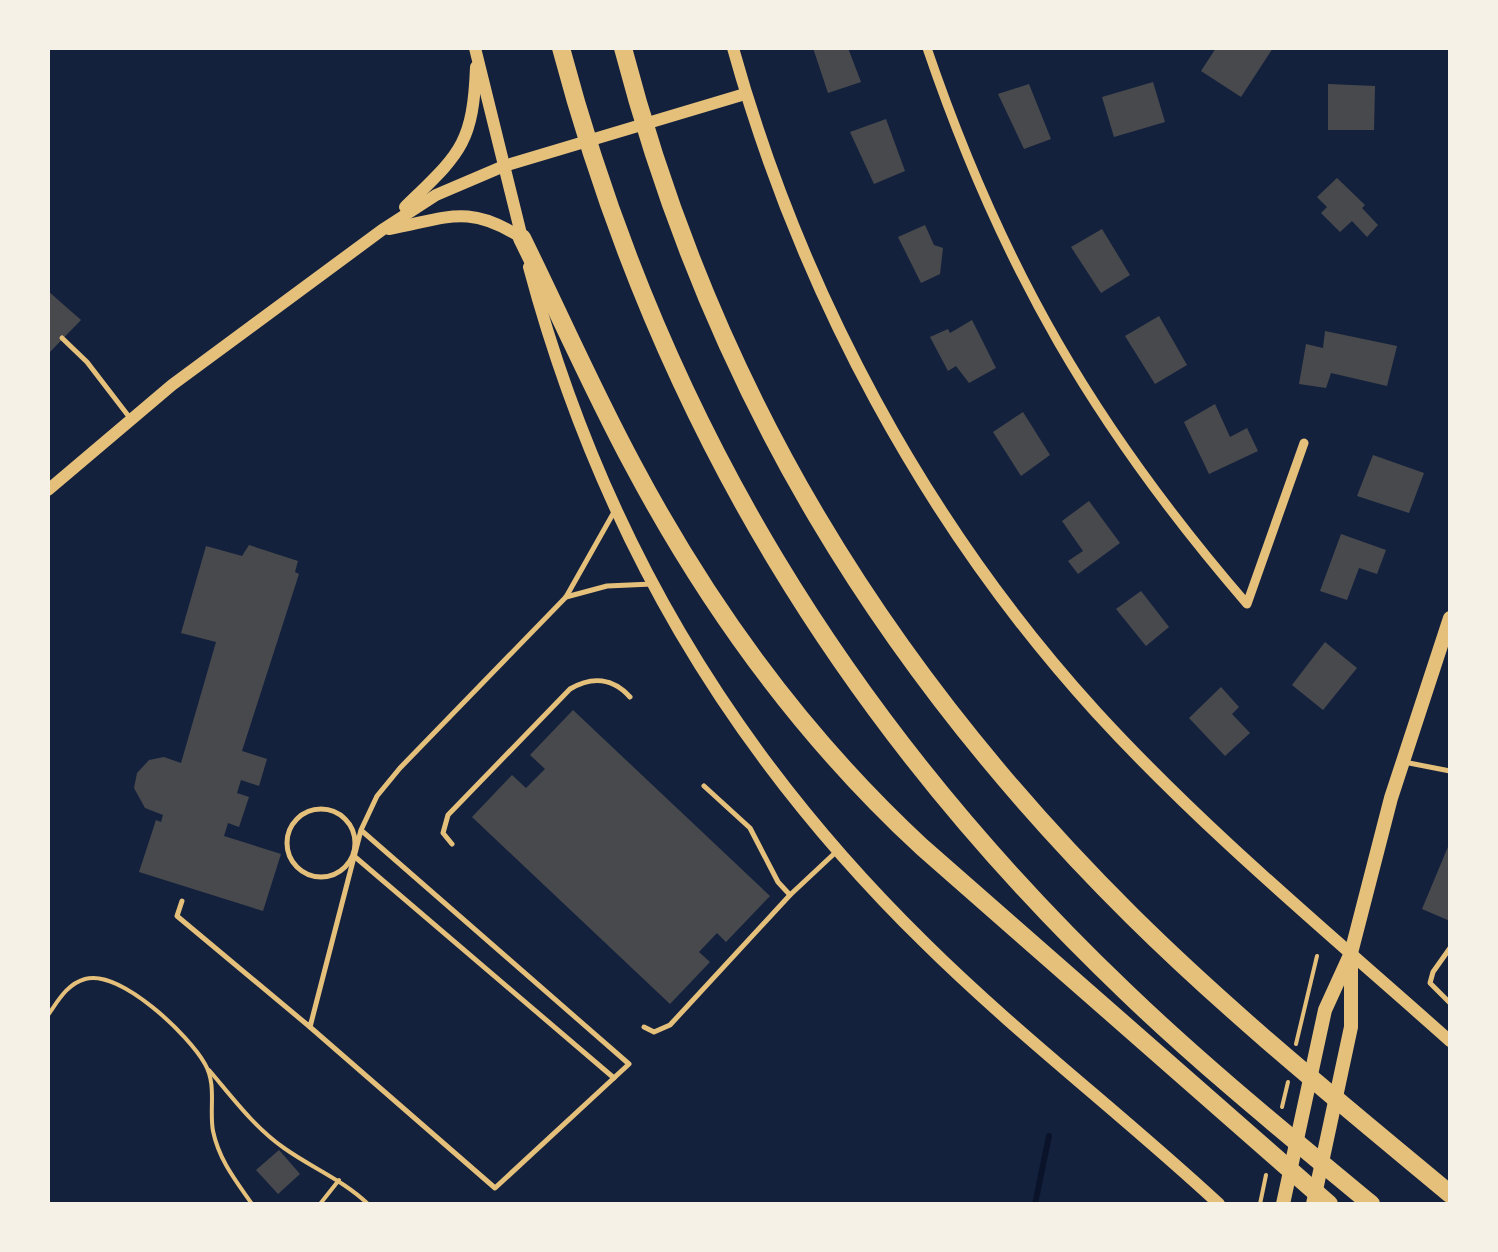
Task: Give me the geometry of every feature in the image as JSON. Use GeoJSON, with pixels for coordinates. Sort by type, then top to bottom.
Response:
{"type":"FeatureCollection","features":[{"type":"Feature","properties":{"kind":"highway"},"geometry":{"type":"LineString","coordinates":[[561,48],[603,189],[638,288],[697,420],[764,544],[842,666],[931,784],[1024,890],[1126,992],[1371,1204]]}},
{"type":"Feature","properties":{"kind":"highway"},"geometry":{"type":"LineString","coordinates":[[623,48],[659,174],[691,262],[760,413],[820,523],[898,643],[987,758],[1134,917],[1282,1052],[1450,1194]]}},
{"type":"Feature","properties":{"kind":"highway"},"geometry":{"type":"LineString","coordinates":[[522,238],[649,495],[731,625],[805,724],[900,828],[1328,1204]]}},
{"type":"Feature","properties":{"kind":"main road"},"geometry":{"type":"LineString","coordinates":[[733,48],[745,94],[789,216],[843,338],[902,446],[982,570],[1071,684],[1146,765],[1450,1041]]}},
{"type":"Feature","properties":{"kind":"main road"},"geometry":{"type":"LineString","coordinates":[[476,49],[558,367],[615,510],[705,675],[752,746],[836,851],[960,977],[1219,1204]]}},
{"type":"Feature","properties":{"kind":"main road"},"geometry":{"type":"LineString","coordinates":[[382,230],[451,161],[465,140],[474,109],[476,49]]}},
{"type":"Feature","properties":{"kind":"main road"},"geometry":{"type":"LineString","coordinates":[[48,490],[130,418],[382,230],[436,195],[504,166],[745,94]]}},
{"type":"Feature","properties":{"kind":"main road"},"geometry":{"type":"LineString","coordinates":[[382,230],[471,215],[491,219],[522,238]]}},
{"type":"Feature","properties":{"kind":"main road"},"geometry":{"type":"LineString","coordinates":[[1283,1204],[1325,1010],[1351,953],[1402,762],[1450,618]]}},
{"type":"Feature","properties":{"kind":"main road"},"geometry":{"type":"LineString","coordinates":[[1313,1204],[1351,1027],[1351,953]]}},
{"type":"Feature","properties":{"kind":"street"},"geometry":{"type":"LineString","coordinates":[[927,48],[987,207],[1049,330],[1140,472],[1247,604],[1304,444]]}},
{"type":"Feature","properties":{"kind":"lane"},"geometry":{"type":"LineString","coordinates":[[62,338],[87,362],[130,418]]}},
{"type":"Feature","properties":{"kind":"lane"},"geometry":{"type":"LineString","coordinates":[[310,1027],[353,856],[378,796],[400,768],[566,596],[615,510]]}},
{"type":"Feature","properties":{"kind":"lane"},"geometry":{"type":"LineString","coordinates":[[566,596],[607,586],[652,584]]}},
{"type":"Feature","properties":{"kind":"lane"},"geometry":{"type":"LineString","coordinates":[[452,844],[444,833],[448,814],[570,689],[601,680],[617,685],[630,697]]}},
{"type":"Feature","properties":{"kind":"lane"},"geometry":{"type":"LineString","coordinates":[[1402,762],[1450,771]]}},
{"type":"Feature","properties":{"kind":"lane"},"geometry":{"type":"LineString","coordinates":[[704,786],[750,828],[778,882],[790,895]]}},
{"type":"Feature","properties":{"kind":"lane"},"geometry":{"type":"LineString","coordinates":[[311,810],[334,811],[343,816],[354,835],[353,856],[340,872],[330,876],[307,874],[290,858],[288,835],[292,824],[311,810]]}},
{"type":"Feature","properties":{"kind":"lane"},"geometry":{"type":"LineString","coordinates":[[182,901],[177,916],[495,1188],[629,1064],[361,830]]}},
{"type":"Feature","properties":{"kind":"lane"},"geometry":{"type":"LineString","coordinates":[[644,1027],[654,1032],[670,1024],[836,851]]}},
{"type":"Feature","properties":{"kind":"lane"},"geometry":{"type":"LineString","coordinates":[[353,856],[614,1078]]}},
{"type":"Feature","properties":{"kind":"lane"},"geometry":{"type":"LineString","coordinates":[[1450,948],[1432,972],[1430,983],[1450,1002]]}},
{"type":"Feature","properties":{"kind":"path"},"geometry":{"type":"LineString","coordinates":[[48,1015],[64,991],[82,979],[98,977],[128,991],[175,1026],[250,1118],[283,1148],[338,1180],[368,1204]]}},
{"type":"Feature","properties":{"kind":"path"},"geometry":{"type":"LineString","coordinates":[[208,1068],[213,1093],[212,1128],[222,1163],[252,1204]]}},
{"type":"Feature","properties":{"kind":"path"},"geometry":{"type":"LineString","coordinates":[[320,1204],[338,1180]]}},
{"type":"Feature","properties":{"kind":"building"},"geometry":{"type":"Polygon","coordinates":[[[813,48],[848,48],[861,82],[828,93],[813,48]]]}},
{"type":"Feature","properties":{"kind":"building"},"geometry":{"type":"Polygon","coordinates":[[[1216,48],[1273,48],[1241,97],[1201,71],[1216,48]]]}},
{"type":"Feature","properties":{"kind":"building"},"geometry":{"type":"Polygon","coordinates":[[[1153,82],[1165,122],[1114,137],[1102,97],[1153,82]]]}},
{"type":"Feature","properties":{"kind":"building"},"geometry":{"type":"Polygon","coordinates":[[[1029,84],[1051,139],[1024,149],[998,94],[1029,84]]]}},
{"type":"Feature","properties":{"kind":"building"},"geometry":{"type":"Polygon","coordinates":[[[1328,84],[1375,86],[1374,130],[1328,130],[1328,84]]]}},
{"type":"Feature","properties":{"kind":"building"},"geometry":{"type":"Polygon","coordinates":[[[886,119],[905,171],[874,184],[850,132],[886,119]]]}},
{"type":"Feature","properties":{"kind":"building"},"geometry":{"type":"Polygon","coordinates":[[[1337,178],[1365,205],[1362,208],[1378,225],[1367,237],[1352,221],[1340,232],[1321,213],[1327,207],[1317,197],[1337,178]]]}},
{"type":"Feature","properties":{"kind":"building"},"geometry":{"type":"Polygon","coordinates":[[[925,225],[934,245],[943,248],[940,274],[921,283],[898,237],[925,225]]]}},
{"type":"Feature","properties":{"kind":"building"},"geometry":{"type":"Polygon","coordinates":[[[1102,229],[1130,275],[1101,293],[1071,247],[1102,229]]]}},
{"type":"Feature","properties":{"kind":"building"},"geometry":{"type":"Polygon","coordinates":[[[48,291],[81,320],[48,354],[48,291]]]}},
{"type":"Feature","properties":{"kind":"building"},"geometry":{"type":"Polygon","coordinates":[[[1159,316],[1187,365],[1155,384],[1125,336],[1159,316]]]}},
{"type":"Feature","properties":{"kind":"building"},"geometry":{"type":"Polygon","coordinates":[[[972,320],[996,368],[969,383],[956,366],[948,371],[930,337],[948,329],[950,333],[972,320]]]}},
{"type":"Feature","properties":{"kind":"building"},"geometry":{"type":"Polygon","coordinates":[[[1325,331],[1397,346],[1387,386],[1331,373],[1326,388],[1299,384],[1306,344],[1323,348],[1325,331]]]}},
{"type":"Feature","properties":{"kind":"building"},"geometry":{"type":"Polygon","coordinates":[[[1215,404],[1230,437],[1247,428],[1258,451],[1209,474],[1184,422],[1215,404]]]}},
{"type":"Feature","properties":{"kind":"building"},"geometry":{"type":"Polygon","coordinates":[[[1023,412],[1050,455],[1021,476],[993,432],[1023,412]]]}},
{"type":"Feature","properties":{"kind":"building"},"geometry":{"type":"Polygon","coordinates":[[[1373,455],[1424,473],[1409,513],[1357,496],[1373,455]]]}},
{"type":"Feature","properties":{"kind":"building"},"geometry":{"type":"Polygon","coordinates":[[[1089,501],[1120,543],[1078,574],[1068,561],[1083,551],[1062,521],[1089,501]]]}},
{"type":"Feature","properties":{"kind":"building"},"geometry":{"type":"Polygon","coordinates":[[[1341,534],[1386,550],[1377,574],[1359,568],[1347,600],[1320,591],[1341,534]]]}},
{"type":"Feature","properties":{"kind":"building"},"geometry":{"type":"Polygon","coordinates":[[[249,545],[298,561],[295,572],[299,574],[242,751],[267,759],[259,786],[241,780],[237,793],[249,797],[239,827],[228,823],[224,836],[281,854],[263,911],[139,872],[156,820],[161,822],[163,815],[145,808],[134,788],[137,773],[149,760],[164,757],[181,763],[216,642],[181,633],[206,546],[242,556],[249,545]]]}},
{"type":"Feature","properties":{"kind":"building"},"geometry":{"type":"Polygon","coordinates":[[[1141,591],[1169,627],[1146,646],[1116,609],[1141,591]]]}},
{"type":"Feature","properties":{"kind":"building"},"geometry":{"type":"Polygon","coordinates":[[[1325,642],[1357,668],[1323,710],[1292,685],[1325,642]]]}},
{"type":"Feature","properties":{"kind":"building"},"geometry":{"type":"Polygon","coordinates":[[[1221,687],[1239,707],[1232,714],[1250,733],[1225,756],[1189,718],[1221,687]]]}},
{"type":"Feature","properties":{"kind":"building"},"geometry":{"type":"Polygon","coordinates":[[[573,710],[770,896],[726,942],[717,933],[699,952],[710,962],[670,1004],[472,817],[512,775],[526,788],[545,769],[530,755],[573,710]]]}},
{"type":"Feature","properties":{"kind":"building"},"geometry":{"type":"Polygon","coordinates":[[[1450,842],[1450,921],[1422,909],[1450,842]]]}},
{"type":"Feature","properties":{"kind":"building"},"geometry":{"type":"Polygon","coordinates":[[[279,1150],[300,1174],[278,1194],[256,1170],[279,1150]]]}},
{"type":"Feature","properties":{"kind":"waterway"},"geometry":{"type":"LineString","coordinates":[[1035,1204],[1049,1136]]}}]}
